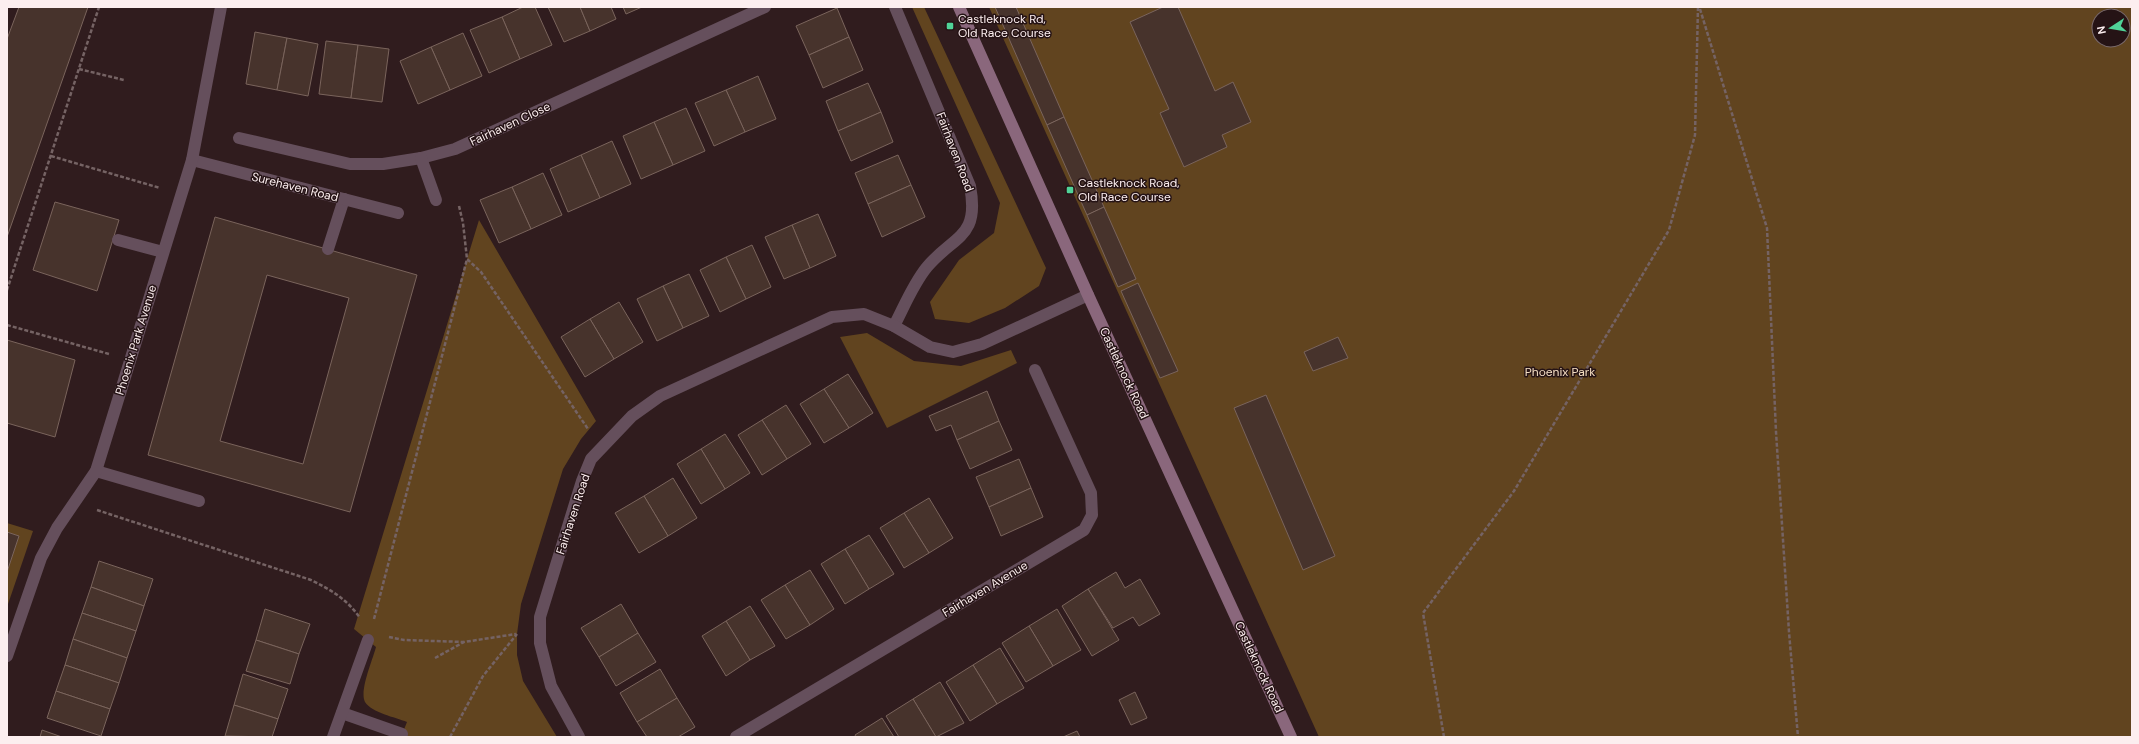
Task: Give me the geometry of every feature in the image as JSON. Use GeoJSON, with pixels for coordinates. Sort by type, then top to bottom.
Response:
{"type":"FeatureCollection","features":[{"type":"Feature","properties":{"kind":"main road","name":"Castleknock Road"},"geometry":{"type":"LineString","coordinates":[[959,7],[1088,295],[1291,737]]}},
{"type":"Feature","properties":{"kind":"street","name":"Phoenix Park Avenue"},"geometry":{"type":"LineString","coordinates":[[7,656],[41,558],[57,528],[96,471],[192,160],[222,7]]}},
{"type":"Feature","properties":{"kind":"street","name":"Fairhaven Close"},"geometry":{"type":"LineString","coordinates":[[239,138],[350,164],[383,164],[421,158],[455,149],[765,7]]}},
{"type":"Feature","properties":{"kind":"street","name":"Fairhaven Road"},"geometry":{"type":"LineString","coordinates":[[894,326],[908,298],[927,267],[962,236],[971,219],[974,204],[970,186],[895,7]]}},
{"type":"Feature","properties":{"kind":"street"},"geometry":{"type":"LineString","coordinates":[[421,158],[436,200]]}},
{"type":"Feature","properties":{"kind":"street","name":"Surehaven Road"},"geometry":{"type":"LineString","coordinates":[[192,160],[398,213]]}},
{"type":"Feature","properties":{"kind":"street"},"geometry":{"type":"LineString","coordinates":[[328,250],[344,199]]}},
{"type":"Feature","properties":{"kind":"street"},"geometry":{"type":"LineString","coordinates":[[118,240],[163,252]]}},
{"type":"Feature","properties":{"kind":"street","name":"Fairhaven Road"},"geometry":{"type":"LineString","coordinates":[[579,737],[551,686],[540,643],[540,617],[582,482],[591,460],[604,444],[632,416],[660,396],[832,317],[864,314],[894,326],[930,347],[953,352],[982,344],[1088,295]]}},
{"type":"Feature","properties":{"kind":"street","name":"Fairhaven Avenue"},"geometry":{"type":"LineString","coordinates":[[736,737],[1084,530],[1092,515],[1091,492],[1035,370]]}},
{"type":"Feature","properties":{"kind":"street"},"geometry":{"type":"LineString","coordinates":[[96,471],[199,502]]}},
{"type":"Feature","properties":{"kind":"street"},"geometry":{"type":"LineString","coordinates":[[334,737],[370,637]]}},
{"type":"Feature","properties":{"kind":"street"},"geometry":{"type":"LineString","coordinates":[[342,713],[402,734]]}},
{"type":"Feature","properties":{"kind":"path"},"geometry":{"type":"LineString","coordinates":[[7,290],[99,7]]}},
{"type":"Feature","properties":{"kind":"path"},"geometry":{"type":"LineString","coordinates":[[1444,737],[1424,613],[1514,491],[1669,230],[1695,135],[1699,7]]}},
{"type":"Feature","properties":{"kind":"path"},"geometry":{"type":"LineString","coordinates":[[1699,7],[1767,228],[1776,432],[1789,632],[1798,737]]}},
{"type":"Feature","properties":{"kind":"path"},"geometry":{"type":"LineString","coordinates":[[79,69],[124,80]]}},
{"type":"Feature","properties":{"kind":"path"},"geometry":{"type":"LineString","coordinates":[[51,156],[182,194]]}},
{"type":"Feature","properties":{"kind":"path"},"geometry":{"type":"LineString","coordinates":[[370,637],[467,259],[463,223],[456,195],[436,200]]}},
{"type":"Feature","properties":{"kind":"path"},"geometry":{"type":"LineString","coordinates":[[467,259],[481,272],[585,426],[604,444]]}},
{"type":"Feature","properties":{"kind":"path"},"geometry":{"type":"LineString","coordinates":[[7,325],[130,360]]}},
{"type":"Feature","properties":{"kind":"path"},"geometry":{"type":"LineString","coordinates":[[76,502],[310,580],[335,591],[353,608],[370,637]]}},
{"type":"Feature","properties":{"kind":"path"},"geometry":{"type":"LineString","coordinates":[[450,737],[483,676],[517,634],[540,617]]}},
{"type":"Feature","properties":{"kind":"path"},"geometry":{"type":"LineString","coordinates":[[370,637],[464,642],[517,634]]}},
{"type":"Feature","properties":{"kind":"path"},"geometry":{"type":"LineString","coordinates":[[435,658],[464,642]]}},
{"type":"Feature","properties":{"kind":"green space"},"geometry":{"type":"Polygon","coordinates":[[[912,7],[924,7],[1046,268],[1039,286],[1005,308],[969,323],[935,319],[930,302],[959,260],[994,233],[1000,203],[912,7]]]}},
{"type":"Feature","properties":{"kind":"green space","name":"Phoenix Park"},"geometry":{"type":"Polygon","coordinates":[[[989,7],[2132,7],[2132,737],[1319,737],[989,7]]]}},
{"type":"Feature","properties":{"kind":"green space"},"geometry":{"type":"Polygon","coordinates":[[[479,220],[596,421],[581,439],[563,469],[521,604],[517,634],[517,655],[523,681],[557,737],[401,737],[407,722],[378,712],[368,706],[365,702],[365,683],[376,647],[354,629],[479,220]]]}},
{"type":"Feature","properties":{"kind":"green space"},"geometry":{"type":"Polygon","coordinates":[[[867,333],[914,361],[961,366],[1011,350],[1017,363],[887,428],[840,337],[867,333]]]}},
{"type":"Feature","properties":{"kind":"green space"},"geometry":{"type":"Polygon","coordinates":[[[7,523],[33,531],[7,607],[7,523]]]}},
{"type":"Feature","properties":{"kind":"building"},"geometry":{"type":"Polygon","coordinates":[[[19,7],[88,7],[7,237],[7,39],[19,7]]]}},
{"type":"Feature","properties":{"kind":"building"},"geometry":{"type":"Polygon","coordinates":[[[523,7],[535,7],[552,45],[520,59],[502,17],[523,7]]]}},
{"type":"Feature","properties":{"kind":"building"},"geometry":{"type":"Polygon","coordinates":[[[548,7],[580,7],[590,31],[564,42],[548,7]]]}},
{"type":"Feature","properties":{"kind":"building"},"geometry":{"type":"Polygon","coordinates":[[[580,7],[611,7],[616,19],[590,31],[580,7]]]}},
{"type":"Feature","properties":{"kind":"building"},"geometry":{"type":"Polygon","coordinates":[[[623,7],[642,7],[626,14],[623,7]]]}},
{"type":"Feature","properties":{"kind":"building"},"geometry":{"type":"Polygon","coordinates":[[[995,7],[1016,7],[1064,117],[1047,125],[995,7]]]}},
{"type":"Feature","properties":{"kind":"building"},"geometry":{"type":"Polygon","coordinates":[[[1163,7],[1178,7],[1215,91],[1233,82],[1251,122],[1222,135],[1227,147],[1184,167],[1160,113],[1169,109],[1130,22],[1163,7]]]}},
{"type":"Feature","properties":{"kind":"building"},"geometry":{"type":"Polygon","coordinates":[[[837,8],[849,37],[809,55],[796,26],[837,8]]]}},
{"type":"Feature","properties":{"kind":"building"},"geometry":{"type":"Polygon","coordinates":[[[502,17],[520,59],[489,73],[470,30],[502,17]]]}},
{"type":"Feature","properties":{"kind":"building"},"geometry":{"type":"Polygon","coordinates":[[[255,32],[287,38],[277,90],[246,84],[255,32]]]}},
{"type":"Feature","properties":{"kind":"building"},"geometry":{"type":"Polygon","coordinates":[[[463,33],[482,76],[450,90],[431,47],[463,33]]]}},
{"type":"Feature","properties":{"kind":"building"},"geometry":{"type":"Polygon","coordinates":[[[849,37],[863,70],[823,88],[809,55],[849,37]]]}},
{"type":"Feature","properties":{"kind":"building"},"geometry":{"type":"Polygon","coordinates":[[[287,38],[318,44],[308,96],[277,90],[287,38]]]}},
{"type":"Feature","properties":{"kind":"building"},"geometry":{"type":"Polygon","coordinates":[[[326,41],[358,45],[351,98],[319,94],[326,41]]]}},
{"type":"Feature","properties":{"kind":"building"},"geometry":{"type":"Polygon","coordinates":[[[358,45],[389,49],[382,102],[351,98],[358,45]]]}},
{"type":"Feature","properties":{"kind":"building"},"geometry":{"type":"Polygon","coordinates":[[[431,47],[450,90],[418,104],[400,61],[431,47]]]}},
{"type":"Feature","properties":{"kind":"building"},"geometry":{"type":"Polygon","coordinates":[[[758,76],[776,119],[745,132],[726,90],[758,76]]]}},
{"type":"Feature","properties":{"kind":"building"},"geometry":{"type":"Polygon","coordinates":[[[868,83],[881,112],[838,131],[826,101],[868,83]]]}},
{"type":"Feature","properties":{"kind":"building"},"geometry":{"type":"Polygon","coordinates":[[[726,90],[745,132],[714,146],[695,103],[726,90]]]}},
{"type":"Feature","properties":{"kind":"building"},"geometry":{"type":"Polygon","coordinates":[[[686,108],[705,151],[673,165],[654,122],[686,108]]]}},
{"type":"Feature","properties":{"kind":"building"},"geometry":{"type":"Polygon","coordinates":[[[881,112],[893,142],[851,161],[838,131],[881,112]]]}},
{"type":"Feature","properties":{"kind":"building"},"geometry":{"type":"Polygon","coordinates":[[[1064,117],[1104,207],[1087,215],[1047,125],[1064,117]]]}},
{"type":"Feature","properties":{"kind":"building"},"geometry":{"type":"Polygon","coordinates":[[[654,122],[673,165],[641,179],[623,136],[654,122]]]}},
{"type":"Feature","properties":{"kind":"building"},"geometry":{"type":"Polygon","coordinates":[[[612,141],[631,184],[600,198],[581,155],[612,141]]]}},
{"type":"Feature","properties":{"kind":"building"},"geometry":{"type":"Polygon","coordinates":[[[581,155],[600,198],[568,212],[550,169],[581,155]]]}},
{"type":"Feature","properties":{"kind":"building"},"geometry":{"type":"Polygon","coordinates":[[[898,155],[911,185],[868,204],[855,173],[898,155]]]}},
{"type":"Feature","properties":{"kind":"building"},"geometry":{"type":"Polygon","coordinates":[[[543,173],[562,215],[531,229],[512,187],[543,173]]]}},
{"type":"Feature","properties":{"kind":"building"},"geometry":{"type":"Polygon","coordinates":[[[911,185],[925,217],[882,237],[868,204],[911,185]]]}},
{"type":"Feature","properties":{"kind":"building"},"geometry":{"type":"Polygon","coordinates":[[[512,187],[531,229],[499,243],[480,200],[512,187]]]}},
{"type":"Feature","properties":{"kind":"building"},"geometry":{"type":"Polygon","coordinates":[[[55,202],[119,220],[97,291],[33,270],[55,202]]]}},
{"type":"Feature","properties":{"kind":"building"},"geometry":{"type":"Polygon","coordinates":[[[1104,207],[1136,279],[1118,287],[1087,215],[1104,207]]]}},
{"type":"Feature","properties":{"kind":"building"},"geometry":{"type":"Polygon","coordinates":[[[818,214],[836,256],[810,268],[792,225],[818,214]]]}},
{"type":"Feature","properties":{"kind":"building"},"geometry":{"type":"Polygon","coordinates":[[[215,217],[417,275],[350,512],[148,455],[215,217]],[[267,275],[220,441],[303,464],[349,298],[267,275]]]}},
{"type":"Feature","properties":{"kind":"building"},"geometry":{"type":"Polygon","coordinates":[[[792,225],[810,268],[784,279],[765,237],[792,225]]]}},
{"type":"Feature","properties":{"kind":"building"},"geometry":{"type":"Polygon","coordinates":[[[752,245],[771,287],[746,299],[726,257],[752,245]]]}},
{"type":"Feature","properties":{"kind":"building"},"geometry":{"type":"Polygon","coordinates":[[[726,257],[746,299],[720,312],[700,270],[726,257]]]}},
{"type":"Feature","properties":{"kind":"building"},"geometry":{"type":"Polygon","coordinates":[[[689,274],[709,316],[683,328],[663,286],[689,274]]]}},
{"type":"Feature","properties":{"kind":"building"},"geometry":{"type":"Polygon","coordinates":[[[1138,283],[1178,371],[1160,378],[1121,291],[1138,283]]]}},
{"type":"Feature","properties":{"kind":"building"},"geometry":{"type":"Polygon","coordinates":[[[663,286],[683,328],[657,341],[637,299],[663,286]]]}},
{"type":"Feature","properties":{"kind":"building"},"geometry":{"type":"Polygon","coordinates":[[[619,302],[643,342],[614,359],[590,319],[619,302]]]}},
{"type":"Feature","properties":{"kind":"building"},"geometry":{"type":"Polygon","coordinates":[[[590,319],[614,359],[585,377],[561,337],[590,319]]]}},
{"type":"Feature","properties":{"kind":"building"},"geometry":{"type":"Polygon","coordinates":[[[1338,337],[1348,358],[1313,371],[1304,352],[1338,337]]]}},
{"type":"Feature","properties":{"kind":"building"},"geometry":{"type":"Polygon","coordinates":[[[7,340],[75,360],[55,437],[7,423],[7,340]]]}},
{"type":"Feature","properties":{"kind":"building"},"geometry":{"type":"Polygon","coordinates":[[[848,374],[873,413],[849,428],[824,389],[848,374]]]}},
{"type":"Feature","properties":{"kind":"building"},"geometry":{"type":"Polygon","coordinates":[[[824,389],[849,428],[824,443],[800,404],[824,389]]]}},
{"type":"Feature","properties":{"kind":"building"},"geometry":{"type":"Polygon","coordinates":[[[987,391],[999,421],[957,440],[951,425],[936,431],[929,416],[987,391]]]}},
{"type":"Feature","properties":{"kind":"building"},"geometry":{"type":"Polygon","coordinates":[[[1266,395],[1335,556],[1303,570],[1234,408],[1266,395]]]}},
{"type":"Feature","properties":{"kind":"building"},"geometry":{"type":"Polygon","coordinates":[[[786,405],[811,444],[787,459],[762,420],[786,405]]]}},
{"type":"Feature","properties":{"kind":"building"},"geometry":{"type":"Polygon","coordinates":[[[762,420],[787,459],[762,475],[738,435],[762,420]]]}},
{"type":"Feature","properties":{"kind":"building"},"geometry":{"type":"Polygon","coordinates":[[[999,421],[1012,450],[970,469],[957,440],[999,421]]]}},
{"type":"Feature","properties":{"kind":"building"},"geometry":{"type":"Polygon","coordinates":[[[725,434],[750,473],[725,489],[701,449],[725,434]]]}},
{"type":"Feature","properties":{"kind":"building"},"geometry":{"type":"Polygon","coordinates":[[[701,449],[725,489],[701,504],[677,464],[701,449]]]}},
{"type":"Feature","properties":{"kind":"building"},"geometry":{"type":"Polygon","coordinates":[[[1019,459],[1031,488],[989,507],[976,477],[1019,459]]]}},
{"type":"Feature","properties":{"kind":"building"},"geometry":{"type":"Polygon","coordinates":[[[673,478],[697,518],[668,536],[644,496],[673,478]]]}},
{"type":"Feature","properties":{"kind":"building"},"geometry":{"type":"Polygon","coordinates":[[[1031,488],[1043,517],[1001,536],[989,507],[1031,488]]]}},
{"type":"Feature","properties":{"kind":"building"},"geometry":{"type":"Polygon","coordinates":[[[644,496],[668,536],[639,553],[615,513],[644,496]]]}},
{"type":"Feature","properties":{"kind":"building"},"geometry":{"type":"Polygon","coordinates":[[[929,498],[953,538],[929,553],[904,513],[929,498]]]}},
{"type":"Feature","properties":{"kind":"building"},"geometry":{"type":"Polygon","coordinates":[[[904,513],[929,553],[904,568],[880,528],[904,513]]]}},
{"type":"Feature","properties":{"kind":"building"},"geometry":{"type":"Polygon","coordinates":[[[7,532],[19,536],[7,572],[7,532]]]}},
{"type":"Feature","properties":{"kind":"building"},"geometry":{"type":"Polygon","coordinates":[[[869,535],[894,574],[869,589],[845,549],[869,535]]]}},
{"type":"Feature","properties":{"kind":"building"},"geometry":{"type":"Polygon","coordinates":[[[845,549],[869,589],[845,604],[821,564],[845,549]]]}},
{"type":"Feature","properties":{"kind":"building"},"geometry":{"type":"Polygon","coordinates":[[[99,561],[153,579],[144,606],[91,587],[99,561]]]}},
{"type":"Feature","properties":{"kind":"building"},"geometry":{"type":"Polygon","coordinates":[[[810,570],[834,609],[810,625],[785,585],[810,570]]]}},
{"type":"Feature","properties":{"kind":"building"},"geometry":{"type":"Polygon","coordinates":[[[1116,572],[1125,588],[1140,579],[1160,614],[1139,626],[1133,617],[1113,628],[1088,589],[1116,572]]]}},
{"type":"Feature","properties":{"kind":"building"},"geometry":{"type":"Polygon","coordinates":[[[785,585],[810,625],[786,639],[761,600],[785,585]]]}},
{"type":"Feature","properties":{"kind":"building"},"geometry":{"type":"Polygon","coordinates":[[[91,587],[144,606],[136,631],[82,613],[91,587]]]}},
{"type":"Feature","properties":{"kind":"building"},"geometry":{"type":"Polygon","coordinates":[[[1088,589],[1119,640],[1092,656],[1062,606],[1088,589]]]}},
{"type":"Feature","properties":{"kind":"building"},"geometry":{"type":"Polygon","coordinates":[[[621,604],[638,633],[599,657],[581,628],[621,604]]]}},
{"type":"Feature","properties":{"kind":"building"},"geometry":{"type":"Polygon","coordinates":[[[750,606],[775,646],[750,660],[726,621],[750,606]]]}},
{"type":"Feature","properties":{"kind":"building"},"geometry":{"type":"Polygon","coordinates":[[[265,609],[310,624],[299,654],[256,640],[265,609]]]}},
{"type":"Feature","properties":{"kind":"building"},"geometry":{"type":"Polygon","coordinates":[[[1057,609],[1081,650],[1053,666],[1029,626],[1057,609]]]}},
{"type":"Feature","properties":{"kind":"building"},"geometry":{"type":"Polygon","coordinates":[[[82,613],[136,631],[127,658],[73,639],[82,613]]]}},
{"type":"Feature","properties":{"kind":"building"},"geometry":{"type":"Polygon","coordinates":[[[726,621],[750,660],[726,676],[702,636],[726,621]]]}},
{"type":"Feature","properties":{"kind":"building"},"geometry":{"type":"Polygon","coordinates":[[[1029,626],[1053,666],[1026,682],[1002,643],[1029,626]]]}},
{"type":"Feature","properties":{"kind":"building"},"geometry":{"type":"Polygon","coordinates":[[[638,633],[656,662],[616,686],[599,657],[638,633]]]}},
{"type":"Feature","properties":{"kind":"building"},"geometry":{"type":"Polygon","coordinates":[[[73,639],[127,658],[119,683],[65,665],[73,639]]]}},
{"type":"Feature","properties":{"kind":"building"},"geometry":{"type":"Polygon","coordinates":[[[256,640],[299,654],[290,684],[246,671],[256,640]]]}},
{"type":"Feature","properties":{"kind":"building"},"geometry":{"type":"Polygon","coordinates":[[[1000,648],[1024,688],[997,704],[973,665],[1000,648]]]}},
{"type":"Feature","properties":{"kind":"building"},"geometry":{"type":"Polygon","coordinates":[[[65,665],[119,683],[110,709],[56,691],[65,665]]]}},
{"type":"Feature","properties":{"kind":"building"},"geometry":{"type":"Polygon","coordinates":[[[973,665],[997,704],[970,721],[946,682],[973,665]]]}},
{"type":"Feature","properties":{"kind":"building"},"geometry":{"type":"Polygon","coordinates":[[[660,669],[677,698],[637,722],[620,693],[660,669]]]}},
{"type":"Feature","properties":{"kind":"building"},"geometry":{"type":"Polygon","coordinates":[[[243,674],[288,689],[278,719],[234,705],[243,674]]]}},
{"type":"Feature","properties":{"kind":"building"},"geometry":{"type":"Polygon","coordinates":[[[940,682],[964,723],[936,737],[913,699],[940,682]]]}},
{"type":"Feature","properties":{"kind":"building"},"geometry":{"type":"Polygon","coordinates":[[[56,691],[110,709],[101,736],[47,718],[56,691]]]}},
{"type":"Feature","properties":{"kind":"building"},"geometry":{"type":"Polygon","coordinates":[[[1135,692],[1147,718],[1131,725],[1119,700],[1135,692]]]}},
{"type":"Feature","properties":{"kind":"building"},"geometry":{"type":"Polygon","coordinates":[[[677,698],[695,727],[678,737],[647,737],[637,722],[677,698]]]}},
{"type":"Feature","properties":{"kind":"building"},"geometry":{"type":"Polygon","coordinates":[[[913,699],[936,737],[899,737],[886,716],[913,699]]]}},
{"type":"Feature","properties":{"kind":"building"},"geometry":{"type":"Polygon","coordinates":[[[234,705],[278,719],[272,737],[225,736],[234,705]]]}},
{"type":"Feature","properties":{"kind":"building"},"geometry":{"type":"Polygon","coordinates":[[[882,718],[894,737],[856,737],[855,735],[882,718]]]}},
{"type":"Feature","properties":{"kind":"building"},"geometry":{"type":"Polygon","coordinates":[[[42,730],[62,737],[40,737],[42,730]]]}},
{"type":"Feature","properties":{"kind":"building"},"geometry":{"type":"Polygon","coordinates":[[[1077,731],[1080,737],[1063,737],[1077,731]]]}},
{"type":"Feature","properties":{"kind":"place","name":"Castleknock Rd, Old Race Course"},"geometry":{"type":"Point","coordinates":[950,26]}},
{"type":"Feature","properties":{"kind":"place","name":"Castleknock Road, Old Race Course"},"geometry":{"type":"Point","coordinates":[1070,190]}}]}
